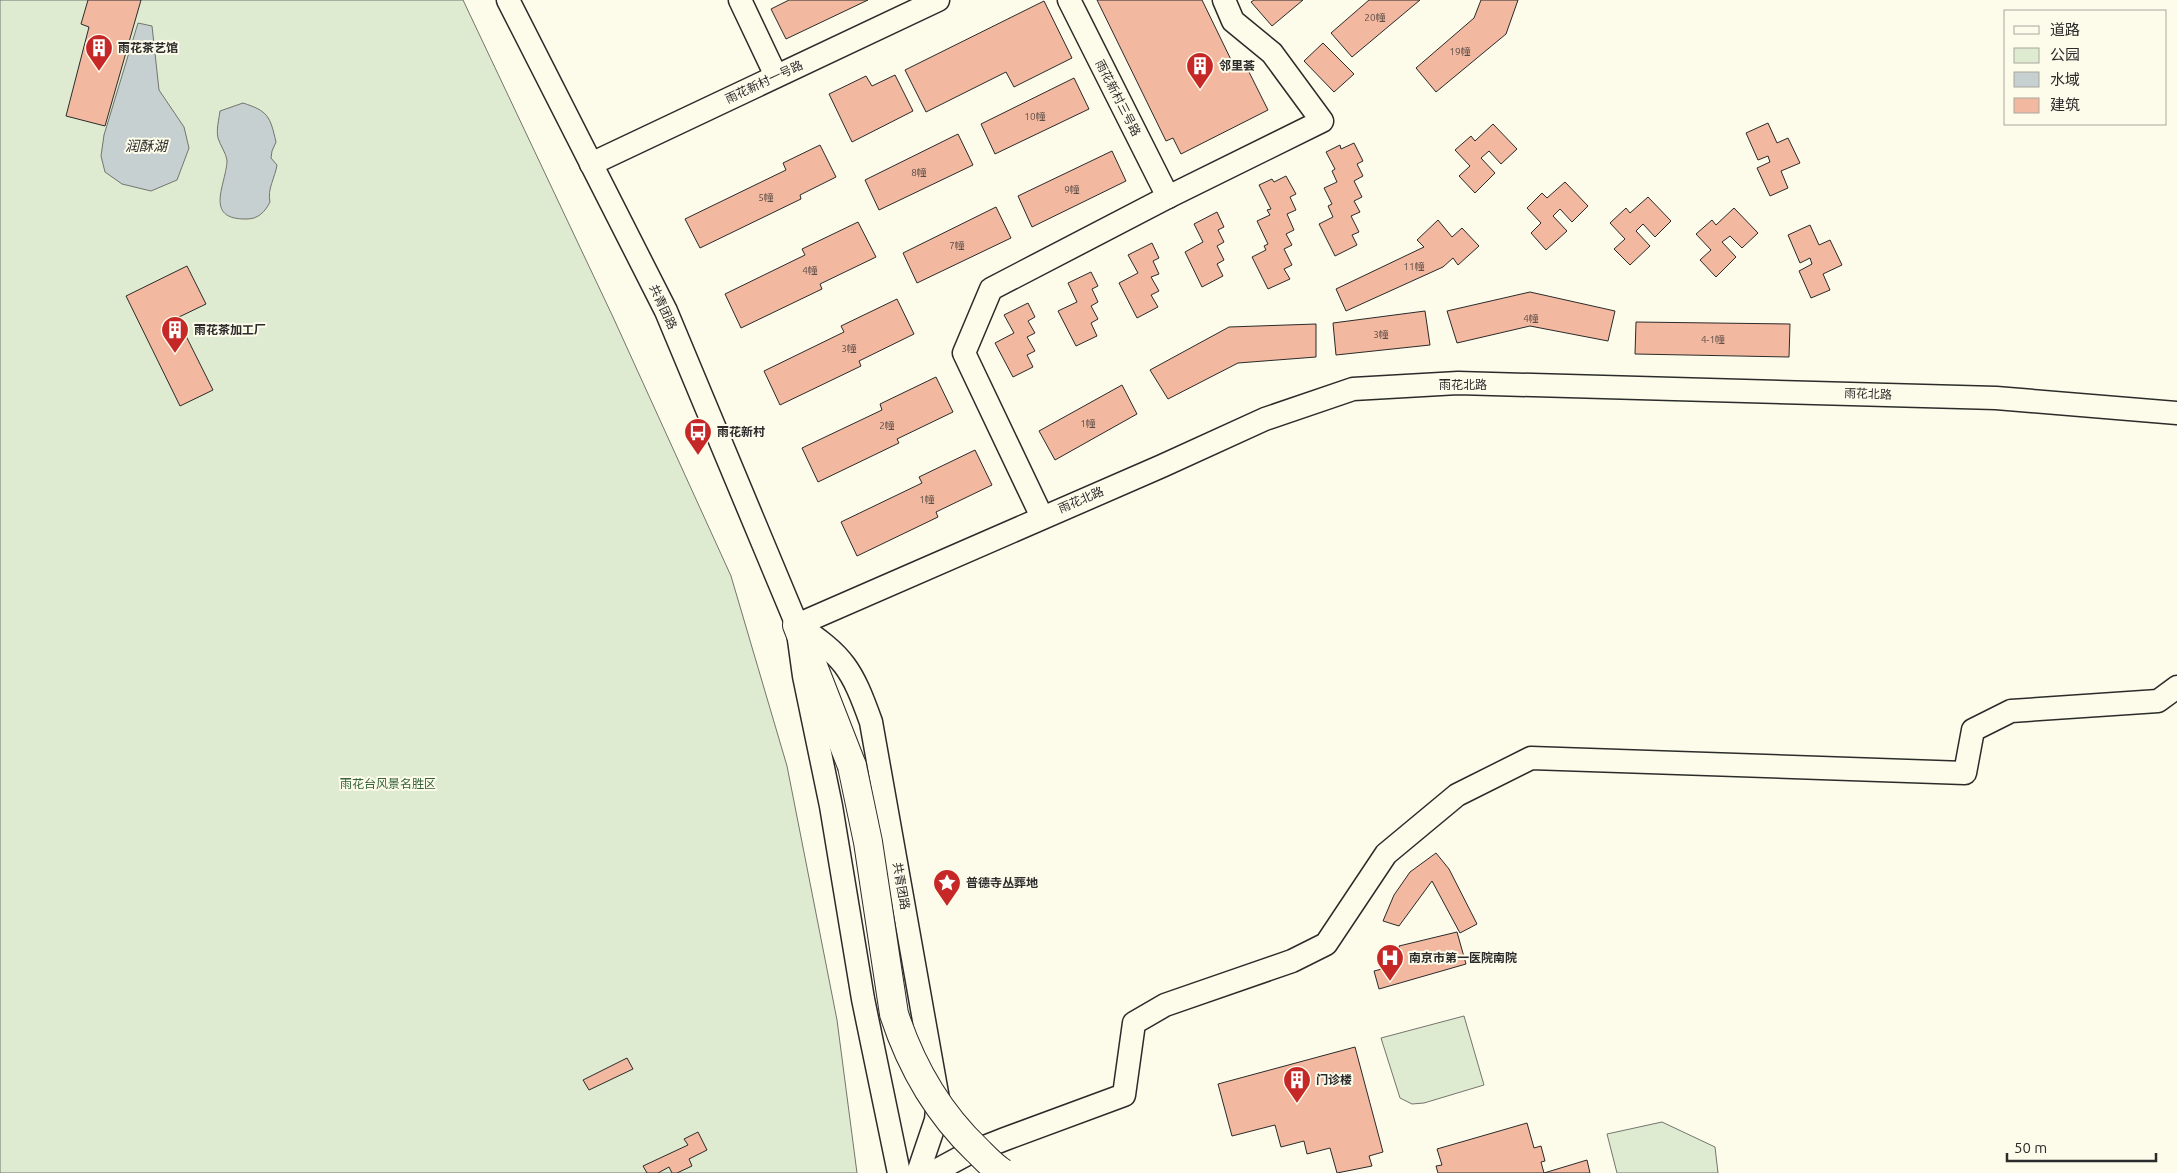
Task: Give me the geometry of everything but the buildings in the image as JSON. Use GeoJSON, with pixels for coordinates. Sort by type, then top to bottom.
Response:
{"type":"FeatureCollection","features":[{"type":"Feature","properties":{"kind":"main road"},"geometry":{"type":"LineString","coordinates":[[797,625],[852,766],[868,842],[894,1014],[902,1040],[925,1087],[946,1116],[960,1134],[1003,1173]]}},
{"type":"Feature","properties":{"kind":"street","name":"共青团路"},"geometry":{"type":"LineString","coordinates":[[508,0],[666,311],[797,625],[804,676],[831,806],[864,999],[899,1173]]}},
{"type":"Feature","properties":{"kind":"street"},"geometry":{"type":"LineString","coordinates":[[740,0],[776,76]]}},
{"type":"Feature","properties":{"kind":"street","name":"雨花新村一号路"},"geometry":{"type":"LineString","coordinates":[[590,164],[938,0]]}},
{"type":"Feature","properties":{"kind":"street","name":"雨花新村三号路"},"geometry":{"type":"LineString","coordinates":[[1068,0],[1168,197]]}},
{"type":"Feature","properties":{"kind":"street"},"geometry":{"type":"LineString","coordinates":[[1042,517],[964,353],[991,289],[1168,197],[1322,121],[1272,53],[1233,20],[1224,0]]}},
{"type":"Feature","properties":{"kind":"street","name":"雨花北路"},"geometry":{"type":"LineString","coordinates":[[797,625],[1162,466],[1265,418],[1353,389],[1458,383],[1996,398],[2177,413]]}},
{"type":"Feature","properties":{"kind":"street","name":"共青团路"},"geometry":{"type":"LineString","coordinates":[[797,625],[829,646],[848,667],[860,693],[873,731],[938,1099],[936,1120],[918,1173]]}},
{"type":"Feature","properties":{"kind":"street"},"geometry":{"type":"LineString","coordinates":[[932,1173],[968,1154],[1124,1095],[1134,1023],[1165,1005],[1292,961],[1326,944],[1386,854],[1457,796],[1531,758],[1965,773],[1973,730],[2010,711],[2158,701],[2177,687]]}},
{"type":"Feature","properties":{"kind":"green space","name":"雨花台风景名胜区"},"geometry":{"type":"Polygon","coordinates":[[[0,0],[463,0],[613,317],[731,576],[787,766],[837,1020],[857,1173],[0,1173],[0,0]]]}},
{"type":"Feature","properties":{"kind":"green space"},"geometry":{"type":"Polygon","coordinates":[[[1464,1016],[1484,1085],[1424,1103],[1412,1104],[1400,1098],[1381,1038],[1464,1016]]]}},
{"type":"Feature","properties":{"kind":"green space"},"geometry":{"type":"Polygon","coordinates":[[[1662,1122],[1715,1147],[1718,1173],[1617,1173],[1607,1134],[1662,1122]]]}},
{"type":"Feature","properties":{"kind":"water","name":"润酥湖"},"geometry":{"type":"Polygon","coordinates":[[[138,23],[152,26],[159,90],[184,127],[189,148],[177,180],[151,191],[122,184],[105,172],[101,156],[104,135],[138,23]]]}},
{"type":"Feature","properties":{"kind":"water"},"geometry":{"type":"Polygon","coordinates":[[[243,103],[258,109],[267,116],[270,120],[276,142],[271,158],[277,165],[270,188],[270,202],[263,212],[251,219],[233,218],[225,213],[221,207],[220,198],[227,160],[217,132],[220,111],[243,103]]]}},
{"type":"Feature","properties":{"kind":"place","name":"雨花茶艺馆"},"geometry":{"type":"Point","coordinates":[99,72]}},
{"type":"Feature","properties":{"kind":"place","name":"邻里荟"},"geometry":{"type":"Point","coordinates":[1200,90]}},
{"type":"Feature","properties":{"kind":"place","name":"雨花茶加工厂"},"geometry":{"type":"Point","coordinates":[175,354]}},
{"type":"Feature","properties":{"kind":"place","name":"雨花新村"},"geometry":{"type":"Point","coordinates":[698,456]}},
{"type":"Feature","properties":{"kind":"place","name":"普德寺丛葬地"},"geometry":{"type":"Point","coordinates":[947,907]}},
{"type":"Feature","properties":{"kind":"place","name":"南京市第一医院南院"},"geometry":{"type":"Point","coordinates":[1390,982]}},
{"type":"Feature","properties":{"kind":"place","name":"门诊楼"},"geometry":{"type":"Point","coordinates":[1297,1104]}}]}
